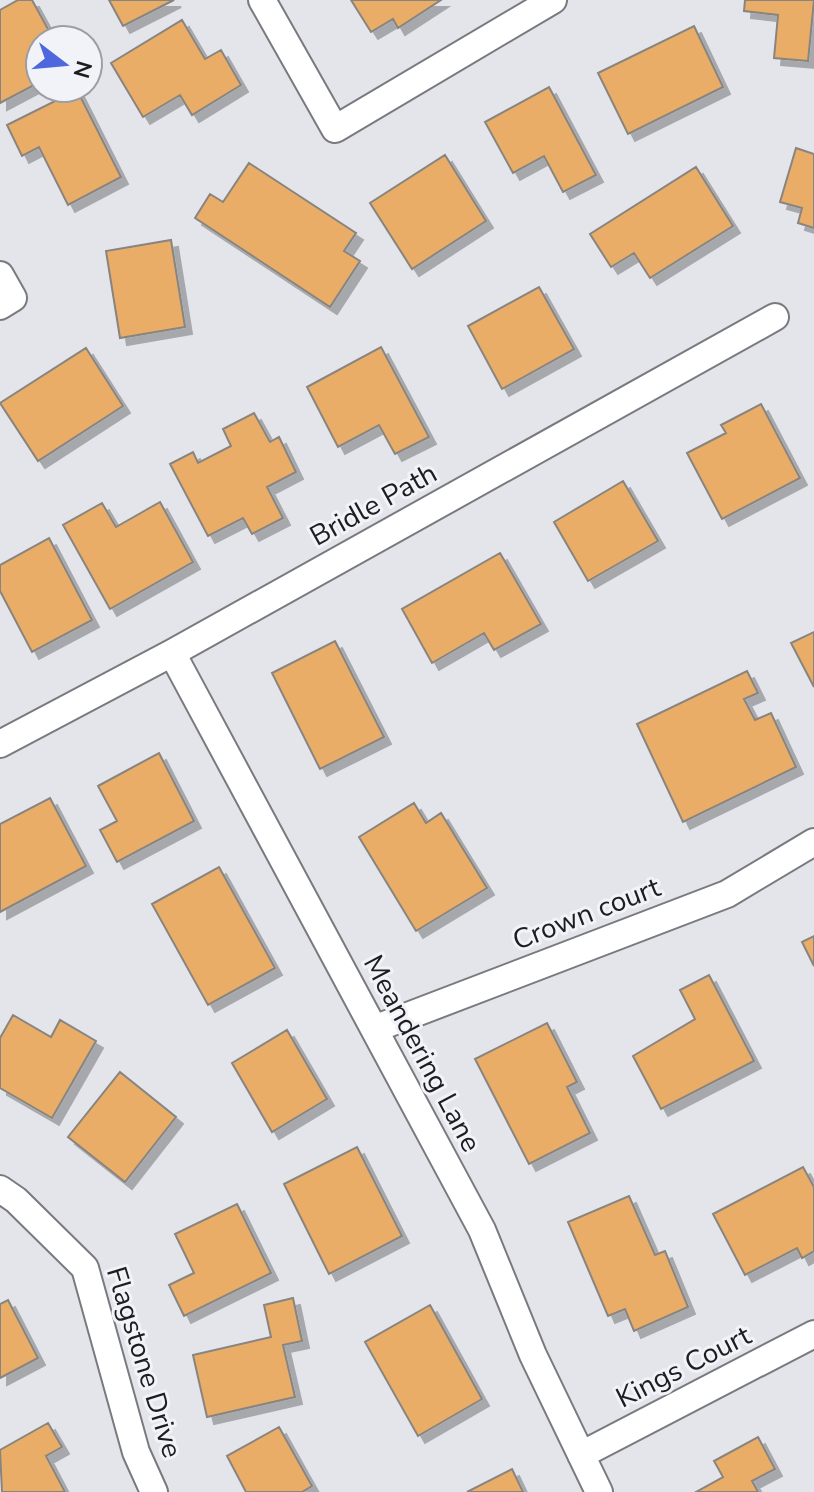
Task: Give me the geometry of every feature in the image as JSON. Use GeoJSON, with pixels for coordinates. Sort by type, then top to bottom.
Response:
{"type":"FeatureCollection","features":[{"type":"Feature","properties":{"kind":"street"},"geometry":{"type":"LineString","coordinates":[[262,0],[335,129],[553,0]]}},
{"type":"Feature","properties":{"kind":"street"},"geometry":{"type":"LineString","coordinates":[[0,275],[7,302]]}},
{"type":"Feature","properties":{"kind":"street","name":"Bridle Path"},"geometry":{"type":"LineString","coordinates":[[0,744],[172,653],[775,317]]}},
{"type":"Feature","properties":{"kind":"street","name":"Meandering Lane"},"geometry":{"type":"LineString","coordinates":[[172,653],[482,1230],[533,1355],[599,1492]]}},
{"type":"Feature","properties":{"kind":"street","name":"Crown court"},"geometry":{"type":"LineString","coordinates":[[374,1029],[727,894],[814,842]]}},
{"type":"Feature","properties":{"kind":"street","name":"Flagstone Drive"},"geometry":{"type":"LineString","coordinates":[[0,1189],[16,1200],[85,1268],[136,1452],[154,1492]]}},
{"type":"Feature","properties":{"kind":"street","name":"Kings Court"},"geometry":{"type":"LineString","coordinates":[[581,1455],[814,1334]]}},
{"type":"Feature","properties":{"kind":"building"},"geometry":{"type":"Polygon","coordinates":[[[18,0],[32,0],[45,24],[24,24],[24,90],[0,103],[0,10],[18,0]]]}},
{"type":"Feature","properties":{"kind":"building"},"geometry":{"type":"Polygon","coordinates":[[[109,0],[174,0],[123,26],[109,0]]]}},
{"type":"Feature","properties":{"kind":"building"},"geometry":{"type":"Polygon","coordinates":[[[351,0],[441,0],[398,28],[393,19],[371,32],[351,0]]]}},
{"type":"Feature","properties":{"kind":"building"},"geometry":{"type":"Polygon","coordinates":[[[745,0],[814,0],[808,61],[774,58],[778,15],[744,11],[745,0]]]}},
{"type":"Feature","properties":{"kind":"building"},"geometry":{"type":"Polygon","coordinates":[[[182,20],[205,59],[221,50],[241,85],[192,115],[180,95],[143,117],[111,63],[182,20]]]}},
{"type":"Feature","properties":{"kind":"building"},"geometry":{"type":"Polygon","coordinates":[[[694,26],[723,87],[628,134],[598,73],[694,26]]]}},
{"type":"Feature","properties":{"kind":"building"},"geometry":{"type":"Polygon","coordinates":[[[549,87],[596,175],[563,192],[544,156],[513,173],[485,122],[549,87]]]}},
{"type":"Feature","properties":{"kind":"building"},"geometry":{"type":"Polygon","coordinates":[[[49,104],[84,104],[121,177],[68,205],[39,147],[22,156],[7,125],[49,104]]]}},
{"type":"Feature","properties":{"kind":"building"},"geometry":{"type":"Polygon","coordinates":[[[796,148],[814,154],[814,228],[798,223],[802,208],[780,202],[796,148]]]}},
{"type":"Feature","properties":{"kind":"building"},"geometry":{"type":"Polygon","coordinates":[[[445,155],[486,221],[412,269],[370,203],[445,155]]]}},
{"type":"Feature","properties":{"kind":"building"},"geometry":{"type":"Polygon","coordinates":[[[249,163],[356,233],[344,251],[360,261],[330,307],[195,218],[210,194],[223,202],[249,163]]]}},
{"type":"Feature","properties":{"kind":"building"},"geometry":{"type":"Polygon","coordinates":[[[696,167],[733,226],[650,278],[634,253],[611,267],[590,234],[696,167]]]}},
{"type":"Feature","properties":{"kind":"building"},"geometry":{"type":"Polygon","coordinates":[[[171,240],[185,327],[120,338],[106,251],[171,240]]]}},
{"type":"Feature","properties":{"kind":"building"},"geometry":{"type":"Polygon","coordinates":[[[539,287],[574,349],[502,389],[468,326],[539,287]]]}},
{"type":"Feature","properties":{"kind":"building"},"geometry":{"type":"Polygon","coordinates":[[[381,347],[429,437],[395,454],[379,425],[338,447],[307,387],[381,347]]]}},
{"type":"Feature","properties":{"kind":"building"},"geometry":{"type":"Polygon","coordinates":[[[86,348],[123,406],[38,461],[0,403],[86,348]]]}},
{"type":"Feature","properties":{"kind":"building"},"geometry":{"type":"Polygon","coordinates":[[[761,404],[800,478],[722,519],[687,453],[726,433],[721,425],[761,404]]]}},
{"type":"Feature","properties":{"kind":"building"},"geometry":{"type":"Polygon","coordinates":[[[254,413],[270,442],[279,437],[296,472],[267,487],[283,518],[252,534],[243,518],[208,536],[170,464],[193,452],[198,463],[231,446],[223,429],[254,413]]]}},
{"type":"Feature","properties":{"kind":"building"},"geometry":{"type":"Polygon","coordinates":[[[623,481],[658,541],[588,581],[554,522],[623,481]]]}},
{"type":"Feature","properties":{"kind":"building"},"geometry":{"type":"Polygon","coordinates":[[[160,502],[193,562],[110,609],[63,525],[102,503],[116,527],[160,502]]]}},
{"type":"Feature","properties":{"kind":"building"},"geometry":{"type":"Polygon","coordinates":[[[49,538],[92,620],[32,652],[0,591],[0,565],[49,538]]]}},
{"type":"Feature","properties":{"kind":"building"},"geometry":{"type":"Polygon","coordinates":[[[500,553],[541,624],[494,650],[484,633],[432,663],[402,609],[500,553]]]}},
{"type":"Feature","properties":{"kind":"building"},"geometry":{"type":"Polygon","coordinates":[[[814,632],[814,687],[791,643],[814,632]]]}},
{"type":"Feature","properties":{"kind":"building"},"geometry":{"type":"Polygon","coordinates":[[[335,641],[384,737],[320,769],[272,673],[335,641]]]}},
{"type":"Feature","properties":{"kind":"building"},"geometry":{"type":"Polygon","coordinates":[[[747,671],[758,693],[744,699],[755,720],[771,713],[796,767],[683,822],[637,724],[747,671]]]}},
{"type":"Feature","properties":{"kind":"building"},"geometry":{"type":"Polygon","coordinates":[[[159,753],[194,821],[117,862],[100,830],[117,821],[98,786],[159,753]]]}},
{"type":"Feature","properties":{"kind":"building"},"geometry":{"type":"Polygon","coordinates":[[[50,798],[86,866],[0,912],[0,824],[50,798]]]}},
{"type":"Feature","properties":{"kind":"building"},"geometry":{"type":"Polygon","coordinates":[[[414,803],[426,823],[441,813],[487,888],[416,931],[359,837],[414,803]]]}},
{"type":"Feature","properties":{"kind":"building"},"geometry":{"type":"Polygon","coordinates":[[[219,867],[275,968],[208,1005],[152,904],[219,867]]]}},
{"type":"Feature","properties":{"kind":"building"},"geometry":{"type":"Polygon","coordinates":[[[814,936],[814,966],[802,942],[814,936]]]}},
{"type":"Feature","properties":{"kind":"building"},"geometry":{"type":"Polygon","coordinates":[[[709,975],[754,1061],[661,1109],[633,1056],[695,1019],[680,990],[709,975]]]}},
{"type":"Feature","properties":{"kind":"building"},"geometry":{"type":"Polygon","coordinates":[[[13,1015],[51,1037],[60,1020],[96,1041],[52,1118],[0,1088],[0,1038],[13,1015]]]}},
{"type":"Feature","properties":{"kind":"building"},"geometry":{"type":"Polygon","coordinates":[[[547,1023],[577,1082],[567,1087],[590,1133],[529,1164],[475,1059],[547,1023]]]}},
{"type":"Feature","properties":{"kind":"building"},"geometry":{"type":"Polygon","coordinates":[[[287,1030],[327,1099],[272,1132],[232,1063],[287,1030]]]}},
{"type":"Feature","properties":{"kind":"building"},"geometry":{"type":"Polygon","coordinates":[[[120,1072],[176,1117],[125,1182],[68,1137],[120,1072]]]}},
{"type":"Feature","properties":{"kind":"building"},"geometry":{"type":"Polygon","coordinates":[[[357,1147],[402,1236],[329,1274],[284,1184],[357,1147]]]}},
{"type":"Feature","properties":{"kind":"building"},"geometry":{"type":"Polygon","coordinates":[[[803,1167],[814,1187],[814,1251],[802,1258],[797,1248],[745,1275],[713,1214],[803,1167]]]}},
{"type":"Feature","properties":{"kind":"building"},"geometry":{"type":"Polygon","coordinates":[[[629,1196],[655,1255],[665,1251],[688,1307],[634,1331],[625,1309],[608,1316],[568,1222],[629,1196]]]}},
{"type":"Feature","properties":{"kind":"building"},"geometry":{"type":"Polygon","coordinates":[[[237,1204],[271,1273],[184,1316],[169,1285],[194,1273],[175,1234],[237,1204]]]}},
{"type":"Feature","properties":{"kind":"building"},"geometry":{"type":"Polygon","coordinates":[[[293,1298],[302,1341],[283,1345],[295,1397],[207,1417],[193,1355],[271,1337],[264,1305],[293,1298]]]}},
{"type":"Feature","properties":{"kind":"building"},"geometry":{"type":"Polygon","coordinates":[[[8,1300],[38,1358],[0,1378],[0,1304],[8,1300]]]}},
{"type":"Feature","properties":{"kind":"building"},"geometry":{"type":"Polygon","coordinates":[[[430,1305],[482,1399],[418,1436],[365,1342],[430,1305]]]}},
{"type":"Feature","properties":{"kind":"building"},"geometry":{"type":"Polygon","coordinates":[[[48,1423],[62,1447],[46,1456],[65,1492],[2,1492],[0,1450],[48,1423]]]}},
{"type":"Feature","properties":{"kind":"building"},"geometry":{"type":"Polygon","coordinates":[[[279,1427],[312,1486],[302,1492],[246,1492],[227,1456],[279,1427]]]}},
{"type":"Feature","properties":{"kind":"building"},"geometry":{"type":"Polygon","coordinates":[[[758,1437],[775,1469],[752,1481],[758,1492],[696,1492],[723,1477],[714,1461],[758,1437]]]}},
{"type":"Feature","properties":{"kind":"building"},"geometry":{"type":"Polygon","coordinates":[[[512,1469],[523,1492],[467,1492],[512,1469]]]}}]}
